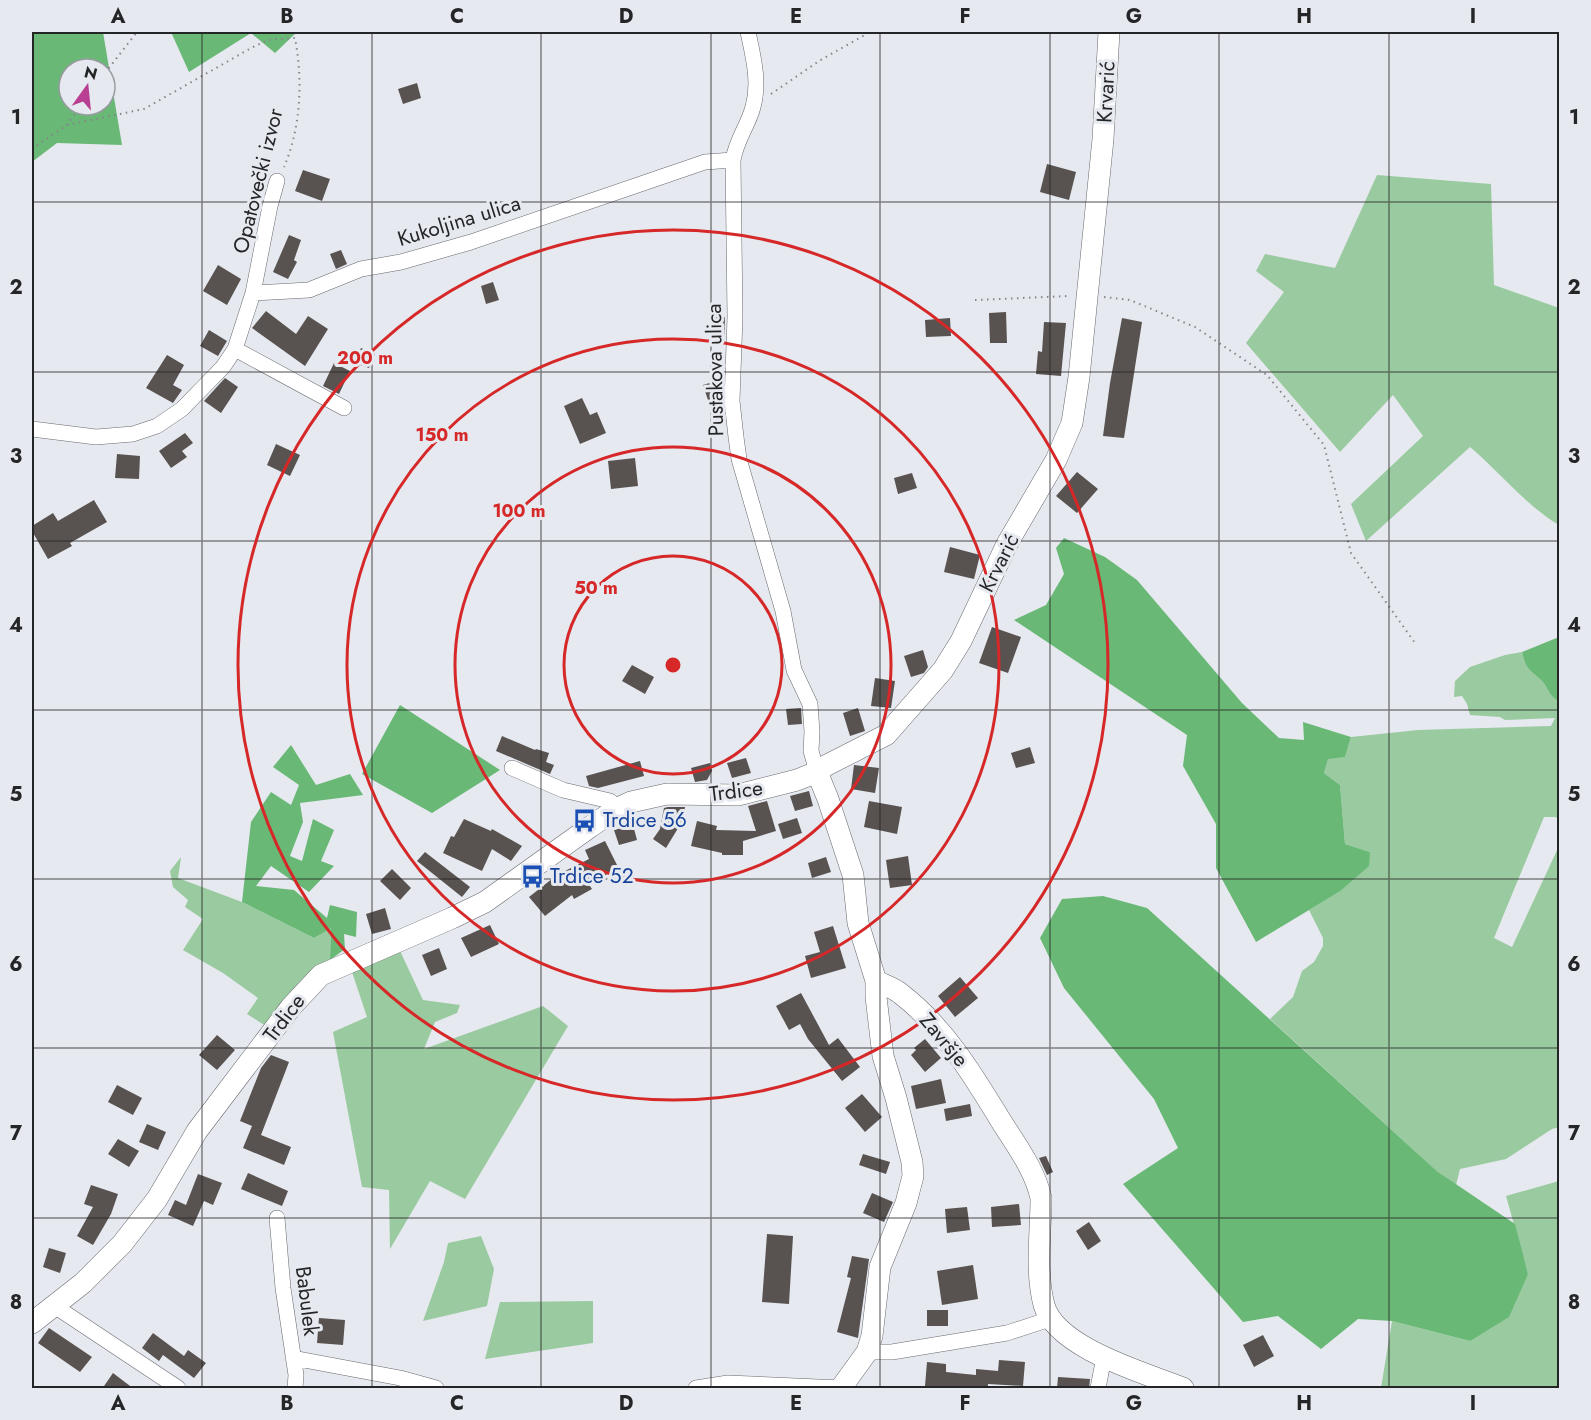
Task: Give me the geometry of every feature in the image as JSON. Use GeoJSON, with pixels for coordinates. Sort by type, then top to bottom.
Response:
{"type":"FeatureCollection","features":[{"type":"Feature","properties":{"kind":"street","name":"Pustakova ulica"},"geometry":{"type":"LineString","coordinates":[[748,32],[756,81],[754,106],[735,145],[733,160],[735,364],[732,401],[739,459],[783,611],[794,670],[810,704],[812,732],[810,751],[817,772]]}},
{"type":"Feature","properties":{"kind":"street","name":"Krvarić"},"geometry":{"type":"LineString","coordinates":[[817,772],[886,735],[943,670],[960,641],[1007,544],[1056,460],[1072,423],[1103,139],[1109,32]]}},
{"type":"Feature","properties":{"kind":"street","name":"Kukoljina ulica"},"geometry":{"type":"LineString","coordinates":[[253,293],[309,290],[361,269],[401,262],[471,242],[705,162],[733,160]]}},
{"type":"Feature","properties":{"kind":"street","name":"Opatovečki izvor"},"geometry":{"type":"LineString","coordinates":[[253,293],[270,206],[278,181]]}},
{"type":"Feature","properties":{"kind":"street"},"geometry":{"type":"LineString","coordinates":[[32,429],[96,436],[133,434],[157,426],[182,409],[223,367],[235,349],[253,293]]}},
{"type":"Feature","properties":{"kind":"street"},"geometry":{"type":"LineString","coordinates":[[235,349],[344,408]]}},
{"type":"Feature","properties":{"kind":"street"},"geometry":{"type":"LineString","coordinates":[[512,768],[563,790],[610,801],[618,808]]}},
{"type":"Feature","properties":{"kind":"street"},"geometry":{"type":"LineString","coordinates":[[696,1389],[728,1383],[841,1388],[867,1352],[872,1336],[880,1267],[906,1203],[913,1176],[912,1162],[896,1098],[883,1056],[876,981],[858,923],[853,875],[817,772]]}},
{"type":"Feature","properties":{"kind":"street","name":"Trdice"},"geometry":{"type":"LineString","coordinates":[[32,1323],[101,1266],[144,1217],[197,1131],[291,1007],[321,975],[485,902],[618,808],[631,802],[667,794],[738,795],[797,780],[817,772]]}},
{"type":"Feature","properties":{"kind":"street","name":"Završje"},"geometry":{"type":"LineString","coordinates":[[876,981],[900,992],[928,1017],[956,1052],[1025,1160],[1039,1188],[1041,1198],[1039,1273],[1050,1320]]}},
{"type":"Feature","properties":{"kind":"street","name":"Babulek"},"geometry":{"type":"LineString","coordinates":[[277,1218],[295,1389]]}},
{"type":"Feature","properties":{"kind":"street"},"geometry":{"type":"LineString","coordinates":[[53,1305],[178,1389]]}},
{"type":"Feature","properties":{"kind":"street"},"geometry":{"type":"LineString","coordinates":[[867,1352],[892,1352],[1007,1333],[1050,1320],[1065,1333],[1104,1357],[1183,1389]]}},
{"type":"Feature","properties":{"kind":"street"},"geometry":{"type":"LineString","coordinates":[[1098,1389],[1104,1357]]}},
{"type":"Feature","properties":{"kind":"street"},"geometry":{"type":"LineString","coordinates":[[293,1358],[400,1378],[436,1389]]}},
{"type":"Feature","properties":{"kind":"path"},"geometry":{"type":"LineString","coordinates":[[117,58],[137,32]]}},
{"type":"Feature","properties":{"kind":"path"},"geometry":{"type":"LineString","coordinates":[[754,106],[819,61],[870,32]]}},
{"type":"Feature","properties":{"kind":"path","name":"Opatovečki izvor"},"geometry":{"type":"LineString","coordinates":[[67,125],[144,109],[268,40],[295,38],[298,55],[299,103],[293,138],[278,181]]}},
{"type":"Feature","properties":{"kind":"path"},"geometry":{"type":"LineString","coordinates":[[32,149],[67,125],[73,117]]}},
{"type":"Feature","properties":{"kind":"path"},"geometry":{"type":"LineString","coordinates":[[975,300],[1087,296],[1130,300],[1195,327],[1268,375],[1324,445],[1351,553],[1415,643]]}},
{"type":"Feature","properties":{"kind":"green space"},"geometry":{"type":"Polygon","coordinates":[[[32,32],[103,32],[107,57],[57,57],[57,117],[117,115],[122,145],[57,143],[32,162],[32,32]]]}},
{"type":"Feature","properties":{"kind":"green space"},"geometry":{"type":"Polygon","coordinates":[[[171,32],[297,32],[275,53],[251,33],[189,72],[171,32]]]}},
{"type":"Feature","properties":{"kind":"green space"},"geometry":{"type":"Polygon","coordinates":[[[1377,175],[1491,184],[1494,285],[1559,308],[1559,525],[1524,498],[1470,447],[1366,541],[1351,504],[1423,436],[1393,395],[1340,452],[1246,343],[1284,292],[1256,271],[1265,254],[1335,268],[1377,175]]]}},
{"type":"Feature","properties":{"kind":"green space"},"geometry":{"type":"Polygon","coordinates":[[[1064,538],[1105,557],[1137,580],[1242,703],[1279,738],[1304,740],[1303,722],[1351,737],[1345,757],[1328,759],[1324,773],[1340,785],[1345,844],[1370,852],[1369,866],[1339,892],[1256,942],[1216,868],[1216,824],[1183,766],[1187,735],[1014,620],[1046,605],[1064,574],[1056,548],[1064,538]]]}},
{"type":"Feature","properties":{"kind":"green space"},"geometry":{"type":"Polygon","coordinates":[[[1560,637],[1559,702],[1541,680],[1528,669],[1522,652],[1560,637]]]}},
{"type":"Feature","properties":{"kind":"green space"},"geometry":{"type":"Polygon","coordinates":[[[1522,652],[1528,669],[1541,680],[1559,702],[1559,819],[1544,817],[1494,938],[1512,947],[1559,846],[1559,1127],[1552,1129],[1506,1159],[1460,1169],[1456,1185],[1438,1172],[1270,1019],[1293,997],[1302,971],[1314,962],[1323,946],[1323,938],[1309,910],[1339,892],[1370,852],[1345,844],[1340,785],[1324,773],[1328,758],[1345,757],[1351,737],[1418,730],[1551,726],[1555,718],[1505,720],[1500,717],[1470,715],[1462,696],[1454,697],[1455,681],[1470,667],[1505,655],[1522,652]]]}},
{"type":"Feature","properties":{"kind":"green space"},"geometry":{"type":"Polygon","coordinates":[[[400,705],[500,770],[432,813],[362,774],[400,705]]]}},
{"type":"Feature","properties":{"kind":"green space"},"geometry":{"type":"Polygon","coordinates":[[[291,745],[316,785],[350,774],[363,795],[300,803],[303,822],[290,856],[302,861],[313,819],[334,830],[321,861],[334,866],[309,892],[271,866],[256,886],[294,890],[327,918],[330,905],[357,912],[356,937],[344,934],[345,949],[330,960],[331,928],[314,938],[242,902],[251,822],[271,792],[291,805],[299,785],[273,767],[291,745]]]}},
{"type":"Feature","properties":{"kind":"green space"},"geometry":{"type":"Polygon","coordinates":[[[181,857],[178,878],[242,902],[314,938],[331,927],[330,960],[269,1028],[247,1014],[258,998],[223,973],[183,950],[203,919],[185,907],[188,900],[173,887],[170,871],[181,857]]]}},
{"type":"Feature","properties":{"kind":"green space"},"geometry":{"type":"Polygon","coordinates":[[[1103,896],[1147,908],[1438,1172],[1515,1224],[1528,1274],[1509,1317],[1470,1341],[1392,1321],[1358,1319],[1321,1349],[1278,1316],[1243,1322],[1123,1184],[1178,1148],[1154,1099],[1064,988],[1040,938],[1062,899],[1103,896]]]}},
{"type":"Feature","properties":{"kind":"green space"},"geometry":{"type":"Polygon","coordinates":[[[400,951],[423,1000],[460,1005],[457,1013],[435,1022],[424,1049],[543,1006],[568,1026],[465,1199],[430,1181],[390,1249],[389,1190],[362,1187],[333,1032],[367,1017],[351,969],[400,951]]]}},
{"type":"Feature","properties":{"kind":"green space"},"geometry":{"type":"Polygon","coordinates":[[[1559,1181],[1559,1388],[1381,1388],[1392,1321],[1470,1341],[1528,1274],[1506,1196],[1559,1181]]]}},
{"type":"Feature","properties":{"kind":"green space"},"geometry":{"type":"Polygon","coordinates":[[[481,1236],[494,1269],[487,1306],[423,1321],[444,1262],[448,1243],[481,1236]]]}},
{"type":"Feature","properties":{"kind":"green space"},"geometry":{"type":"Polygon","coordinates":[[[593,1301],[593,1343],[485,1359],[500,1302],[593,1301]]]}},
{"type":"Feature","properties":{"kind":"building"},"geometry":{"type":"Polygon","coordinates":[[[417,83],[421,98],[403,104],[398,89],[417,83]]]}},
{"type":"Feature","properties":{"kind":"building"},"geometry":{"type":"Polygon","coordinates":[[[1047,164],[1076,172],[1069,200],[1040,192],[1047,164]]]}},
{"type":"Feature","properties":{"kind":"building"},"geometry":{"type":"Polygon","coordinates":[[[303,170],[330,179],[322,201],[295,191],[303,170]]]}},
{"type":"Feature","properties":{"kind":"building"},"geometry":{"type":"Polygon","coordinates":[[[289,235],[301,240],[294,260],[297,262],[288,279],[273,272],[289,235]]]}},
{"type":"Feature","properties":{"kind":"building"},"geometry":{"type":"Polygon","coordinates":[[[341,250],[347,264],[336,269],[330,254],[341,250]]]}},
{"type":"Feature","properties":{"kind":"building"},"geometry":{"type":"Polygon","coordinates":[[[218,265],[241,279],[227,305],[203,291],[218,265]]]}},
{"type":"Feature","properties":{"kind":"building"},"geometry":{"type":"Polygon","coordinates":[[[493,282],[499,300],[486,304],[481,286],[493,282]]]}},
{"type":"Feature","properties":{"kind":"building"},"geometry":{"type":"Polygon","coordinates":[[[266,311],[296,334],[308,316],[328,329],[305,366],[252,328],[266,311]]]}},
{"type":"Feature","properties":{"kind":"building"},"geometry":{"type":"Polygon","coordinates":[[[1006,312],[1007,343],[990,343],[989,313],[1006,312]]]}},
{"type":"Feature","properties":{"kind":"building"},"geometry":{"type":"Polygon","coordinates":[[[711,317],[725,317],[724,338],[710,338],[711,317]]]}},
{"type":"Feature","properties":{"kind":"building"},"geometry":{"type":"Polygon","coordinates":[[[950,318],[951,336],[926,337],[925,320],[950,318]]]}},
{"type":"Feature","properties":{"kind":"building"},"geometry":{"type":"Polygon","coordinates":[[[1122,318],[1142,322],[1124,438],[1103,436],[1122,318]]]}},
{"type":"Feature","properties":{"kind":"building"},"geometry":{"type":"Polygon","coordinates":[[[1044,322],[1066,323],[1061,376],[1036,374],[1038,351],[1042,352],[1044,322]]]}},
{"type":"Feature","properties":{"kind":"building"},"geometry":{"type":"Polygon","coordinates":[[[209,330],[227,341],[218,356],[200,346],[209,330]]]}},
{"type":"Feature","properties":{"kind":"building"},"geometry":{"type":"Polygon","coordinates":[[[361,348],[375,354],[369,368],[355,363],[361,348]]]}},
{"type":"Feature","properties":{"kind":"building"},"geometry":{"type":"Polygon","coordinates":[[[167,355],[184,365],[173,385],[182,390],[173,403],[146,388],[167,355]]]}},
{"type":"Feature","properties":{"kind":"building"},"geometry":{"type":"Polygon","coordinates":[[[334,363],[350,371],[339,394],[323,386],[334,363]]]}},
{"type":"Feature","properties":{"kind":"building"},"geometry":{"type":"Polygon","coordinates":[[[225,378],[238,387],[221,413],[204,401],[225,378]]]}},
{"type":"Feature","properties":{"kind":"building"},"geometry":{"type":"Polygon","coordinates":[[[723,379],[722,399],[709,403],[703,385],[723,379]]]}},
{"type":"Feature","properties":{"kind":"building"},"geometry":{"type":"Polygon","coordinates":[[[582,398],[590,415],[597,412],[606,433],[580,444],[564,406],[582,398]]]}},
{"type":"Feature","properties":{"kind":"building"},"geometry":{"type":"Polygon","coordinates":[[[185,433],[193,443],[182,451],[187,457],[171,468],[159,451],[185,433]]]}},
{"type":"Feature","properties":{"kind":"building"},"geometry":{"type":"Polygon","coordinates":[[[276,444],[300,455],[290,476],[267,465],[276,444]]]}},
{"type":"Feature","properties":{"kind":"building"},"geometry":{"type":"Polygon","coordinates":[[[117,454],[140,456],[139,479],[115,478],[117,454]]]}},
{"type":"Feature","properties":{"kind":"building"},"geometry":{"type":"Polygon","coordinates":[[[635,458],[638,486],[611,489],[608,461],[635,458]]]}},
{"type":"Feature","properties":{"kind":"building"},"geometry":{"type":"Polygon","coordinates":[[[1077,472],[1098,489],[1077,513],[1056,496],[1077,472]]]}},
{"type":"Feature","properties":{"kind":"building"},"geometry":{"type":"Polygon","coordinates":[[[912,473],[917,488],[898,494],[894,478],[912,473]]]}},
{"type":"Feature","properties":{"kind":"building"},"geometry":{"type":"Polygon","coordinates":[[[94,500],[107,522],[70,543],[72,546],[48,559],[32,531],[32,526],[53,513],[58,521],[94,500]]]}},
{"type":"Feature","properties":{"kind":"building"},"geometry":{"type":"Polygon","coordinates":[[[950,547],[980,555],[974,579],[944,572],[950,547]]]}},
{"type":"Feature","properties":{"kind":"building"},"geometry":{"type":"Polygon","coordinates":[[[992,627],[1021,637],[1008,673],[979,663],[992,627]]]}},
{"type":"Feature","properties":{"kind":"building"},"geometry":{"type":"Polygon","coordinates":[[[923,650],[928,667],[924,673],[911,677],[904,656],[923,650]]]}},
{"type":"Feature","properties":{"kind":"building"},"geometry":{"type":"Polygon","coordinates":[[[632,665],[654,677],[645,694],[622,681],[632,665]]]}},
{"type":"Feature","properties":{"kind":"building"},"geometry":{"type":"Polygon","coordinates":[[[875,678],[895,681],[891,708],[871,706],[875,678]]]}},
{"type":"Feature","properties":{"kind":"building"},"geometry":{"type":"Polygon","coordinates":[[[801,708],[802,724],[788,725],[786,709],[801,708]]]}},
{"type":"Feature","properties":{"kind":"building"},"geometry":{"type":"Polygon","coordinates":[[[858,708],[865,731],[850,736],[843,713],[858,708]]]}},
{"type":"Feature","properties":{"kind":"building"},"geometry":{"type":"Polygon","coordinates":[[[502,736],[535,750],[549,753],[546,762],[554,765],[550,774],[496,751],[502,736]]]}},
{"type":"Feature","properties":{"kind":"building"},"geometry":{"type":"Polygon","coordinates":[[[1030,747],[1035,763],[1016,768],[1011,753],[1030,747]]]}},
{"type":"Feature","properties":{"kind":"building"},"geometry":{"type":"Polygon","coordinates":[[[746,758],[751,773],[732,778],[727,763],[746,758]]]}},
{"type":"Feature","properties":{"kind":"building"},"geometry":{"type":"Polygon","coordinates":[[[640,761],[644,776],[598,788],[589,786],[586,776],[640,761]]]}},
{"type":"Feature","properties":{"kind":"building"},"geometry":{"type":"Polygon","coordinates":[[[710,763],[712,771],[707,780],[695,782],[691,768],[710,763]]]}},
{"type":"Feature","properties":{"kind":"building"},"geometry":{"type":"Polygon","coordinates":[[[854,765],[879,768],[875,793],[851,789],[854,765]]]}},
{"type":"Feature","properties":{"kind":"building"},"geometry":{"type":"Polygon","coordinates":[[[809,791],[813,806],[795,811],[790,796],[809,791]]]}},
{"type":"Feature","properties":{"kind":"building"},"geometry":{"type":"Polygon","coordinates":[[[767,801],[776,831],[743,841],[743,855],[722,855],[722,853],[691,846],[697,821],[717,826],[716,830],[756,831],[748,806],[767,801]]]}},
{"type":"Feature","properties":{"kind":"building"},"geometry":{"type":"Polygon","coordinates":[[[869,801],[902,807],[897,834],[864,827],[869,801]]]}},
{"type":"Feature","properties":{"kind":"building"},"geometry":{"type":"Polygon","coordinates":[[[685,807],[683,820],[666,848],[653,839],[660,829],[664,808],[685,807]]]}},
{"type":"Feature","properties":{"kind":"building"},"geometry":{"type":"Polygon","coordinates":[[[797,818],[802,833],[783,839],[778,824],[797,818]]]}},
{"type":"Feature","properties":{"kind":"building"},"geometry":{"type":"Polygon","coordinates":[[[464,819],[491,831],[492,829],[522,846],[511,861],[492,849],[482,871],[443,853],[451,836],[454,837],[464,819]]]}},
{"type":"Feature","properties":{"kind":"building"},"geometry":{"type":"Polygon","coordinates":[[[633,825],[637,840],[619,845],[614,830],[633,825]]]}},
{"type":"Feature","properties":{"kind":"building"},"geometry":{"type":"Polygon","coordinates":[[[605,841],[619,869],[588,883],[592,889],[574,899],[572,895],[545,916],[529,897],[557,875],[589,859],[585,850],[605,841]]]}},
{"type":"Feature","properties":{"kind":"building"},"geometry":{"type":"Polygon","coordinates":[[[425,852],[470,887],[462,897],[417,861],[425,852]]]}},
{"type":"Feature","properties":{"kind":"building"},"geometry":{"type":"Polygon","coordinates":[[[908,856],[912,885],[890,888],[886,860],[908,856]]]}},
{"type":"Feature","properties":{"kind":"building"},"geometry":{"type":"Polygon","coordinates":[[[826,857],[831,872],[812,878],[808,863],[826,857]]]}},
{"type":"Feature","properties":{"kind":"building"},"geometry":{"type":"Polygon","coordinates":[[[392,869],[411,888],[400,900],[380,881],[392,869]]]}},
{"type":"Feature","properties":{"kind":"building"},"geometry":{"type":"Polygon","coordinates":[[[385,908],[391,929],[372,934],[366,914],[385,908]]]}},
{"type":"Feature","properties":{"kind":"building"},"geometry":{"type":"Polygon","coordinates":[[[490,925],[499,944],[471,957],[461,938],[490,925]]]}},
{"type":"Feature","properties":{"kind":"building"},"geometry":{"type":"Polygon","coordinates":[[[833,926],[846,968],[811,978],[805,956],[820,952],[814,932],[833,926]]]}},
{"type":"Feature","properties":{"kind":"building"},"geometry":{"type":"Polygon","coordinates":[[[439,948],[447,969],[431,976],[422,955],[439,948]]]}},
{"type":"Feature","properties":{"kind":"building"},"geometry":{"type":"Polygon","coordinates":[[[960,977],[978,998],[955,1017],[938,996],[960,977]]]}},
{"type":"Feature","properties":{"kind":"building"},"geometry":{"type":"Polygon","coordinates":[[[801,993],[829,1045],[838,1038],[860,1067],[842,1081],[808,1039],[800,1024],[789,1030],[776,1006],[801,993]]]}},
{"type":"Feature","properties":{"kind":"building"},"geometry":{"type":"Polygon","coordinates":[[[217,1035],[235,1050],[217,1070],[199,1055],[217,1035]]]}},
{"type":"Feature","properties":{"kind":"building"},"geometry":{"type":"Polygon","coordinates":[[[925,1039],[941,1058],[925,1072],[911,1055],[916,1050],[914,1048],[925,1039]]]}},
{"type":"Feature","properties":{"kind":"building"},"geometry":{"type":"Polygon","coordinates":[[[271,1055],[289,1062],[261,1135],[291,1147],[284,1165],[243,1148],[252,1126],[240,1121],[261,1068],[271,1055]]]}},
{"type":"Feature","properties":{"kind":"building"},"geometry":{"type":"Polygon","coordinates":[[[941,1079],[946,1103],[916,1109],[911,1086],[941,1079]]]}},
{"type":"Feature","properties":{"kind":"building"},"geometry":{"type":"Polygon","coordinates":[[[117,1085],[142,1098],[133,1115],[108,1102],[117,1085]]]}},
{"type":"Feature","properties":{"kind":"building"},"geometry":{"type":"Polygon","coordinates":[[[862,1094],[882,1117],[865,1132],[845,1108],[862,1094]]]}},
{"type":"Feature","properties":{"kind":"building"},"geometry":{"type":"Polygon","coordinates":[[[970,1104],[972,1116],[946,1121],[944,1109],[970,1104]]]}},
{"type":"Feature","properties":{"kind":"building"},"geometry":{"type":"Polygon","coordinates":[[[147,1124],[166,1132],[158,1150],[139,1142],[147,1124]]]}},
{"type":"Feature","properties":{"kind":"building"},"geometry":{"type":"Polygon","coordinates":[[[118,1139],[139,1151],[129,1167],[108,1154],[118,1139]]]}},
{"type":"Feature","properties":{"kind":"building"},"geometry":{"type":"Polygon","coordinates":[[[863,1154],[890,1162],[886,1174],[859,1165],[863,1154]]]}},
{"type":"Feature","properties":{"kind":"building"},"geometry":{"type":"Polygon","coordinates":[[[1046,1156],[1053,1172],[1047,1175],[1039,1158],[1046,1156]]]}},
{"type":"Feature","properties":{"kind":"building"},"geometry":{"type":"Polygon","coordinates":[[[248,1173],[288,1191],[282,1206],[241,1189],[248,1173]]]}},
{"type":"Feature","properties":{"kind":"building"},"geometry":{"type":"Polygon","coordinates":[[[198,1174],[222,1183],[213,1205],[204,1201],[193,1226],[168,1215],[175,1200],[186,1205],[198,1174]]]}},
{"type":"Feature","properties":{"kind":"building"},"geometry":{"type":"Polygon","coordinates":[[[91,1185],[118,1194],[111,1214],[93,1245],[77,1236],[93,1207],[84,1204],[91,1185]]]}},
{"type":"Feature","properties":{"kind":"building"},"geometry":{"type":"Polygon","coordinates":[[[872,1193],[893,1202],[884,1222],[863,1213],[872,1193]]]}},
{"type":"Feature","properties":{"kind":"building"},"geometry":{"type":"Polygon","coordinates":[[[1019,1204],[1021,1225],[992,1227],[991,1207],[1019,1204]]]}},
{"type":"Feature","properties":{"kind":"building"},"geometry":{"type":"Polygon","coordinates":[[[967,1207],[970,1230],[947,1233],[945,1209],[967,1207]]]}},
{"type":"Feature","properties":{"kind":"building"},"geometry":{"type":"Polygon","coordinates":[[[1089,1222],[1101,1241],[1088,1250],[1076,1231],[1089,1222]]]}},
{"type":"Feature","properties":{"kind":"building"},"geometry":{"type":"Polygon","coordinates":[[[767,1234],[793,1236],[789,1304],[762,1302],[767,1234]]]}},
{"type":"Feature","properties":{"kind":"building"},"geometry":{"type":"Polygon","coordinates":[[[49,1248],[66,1253],[60,1273],[43,1267],[49,1248]]]}},
{"type":"Feature","properties":{"kind":"building"},"geometry":{"type":"Polygon","coordinates":[[[852,1256],[869,1259],[858,1338],[837,1332],[851,1278],[847,1277],[852,1256]]]}},
{"type":"Feature","properties":{"kind":"building"},"geometry":{"type":"Polygon","coordinates":[[[973,1265],[978,1299],[942,1305],[937,1271],[973,1265]]]}},
{"type":"Feature","properties":{"kind":"building"},"geometry":{"type":"Polygon","coordinates":[[[927,1310],[948,1310],[948,1326],[927,1326],[927,1310]]]}},
{"type":"Feature","properties":{"kind":"building"},"geometry":{"type":"Polygon","coordinates":[[[319,1318],[345,1320],[343,1345],[317,1343],[319,1318]]]}},
{"type":"Feature","properties":{"kind":"building"},"geometry":{"type":"Polygon","coordinates":[[[49,1328],[92,1357],[80,1372],[38,1343],[49,1328]]]}},
{"type":"Feature","properties":{"kind":"building"},"geometry":{"type":"Polygon","coordinates":[[[153,1333],[184,1356],[188,1350],[206,1363],[194,1378],[163,1355],[159,1361],[142,1348],[153,1333]]]}},
{"type":"Feature","properties":{"kind":"building"},"geometry":{"type":"Polygon","coordinates":[[[1263,1335],[1274,1356],[1254,1367],[1243,1345],[1263,1335]]]}},
{"type":"Feature","properties":{"kind":"building"},"geometry":{"type":"Polygon","coordinates":[[[999,1360],[1025,1362],[1023,1386],[988,1384],[988,1389],[962,1389],[925,1386],[927,1362],[946,1364],[946,1372],[976,1375],[976,1369],[998,1371],[999,1360]]]}},
{"type":"Feature","properties":{"kind":"building"},"geometry":{"type":"Polygon","coordinates":[[[113,1373],[134,1389],[102,1389],[113,1373]]]}},
{"type":"Feature","properties":{"kind":"building"},"geometry":{"type":"Polygon","coordinates":[[[1058,1377],[1090,1379],[1089,1389],[1057,1389],[1058,1377]]]}},
{"type":"Feature","properties":{"kind":"place","name":"Trdice 56"},"geometry":{"type":"Point","coordinates":[585,820]}},
{"type":"Feature","properties":{"kind":"place","name":"Trdice 52"},"geometry":{"type":"Point","coordinates":[532,876]}}]}
